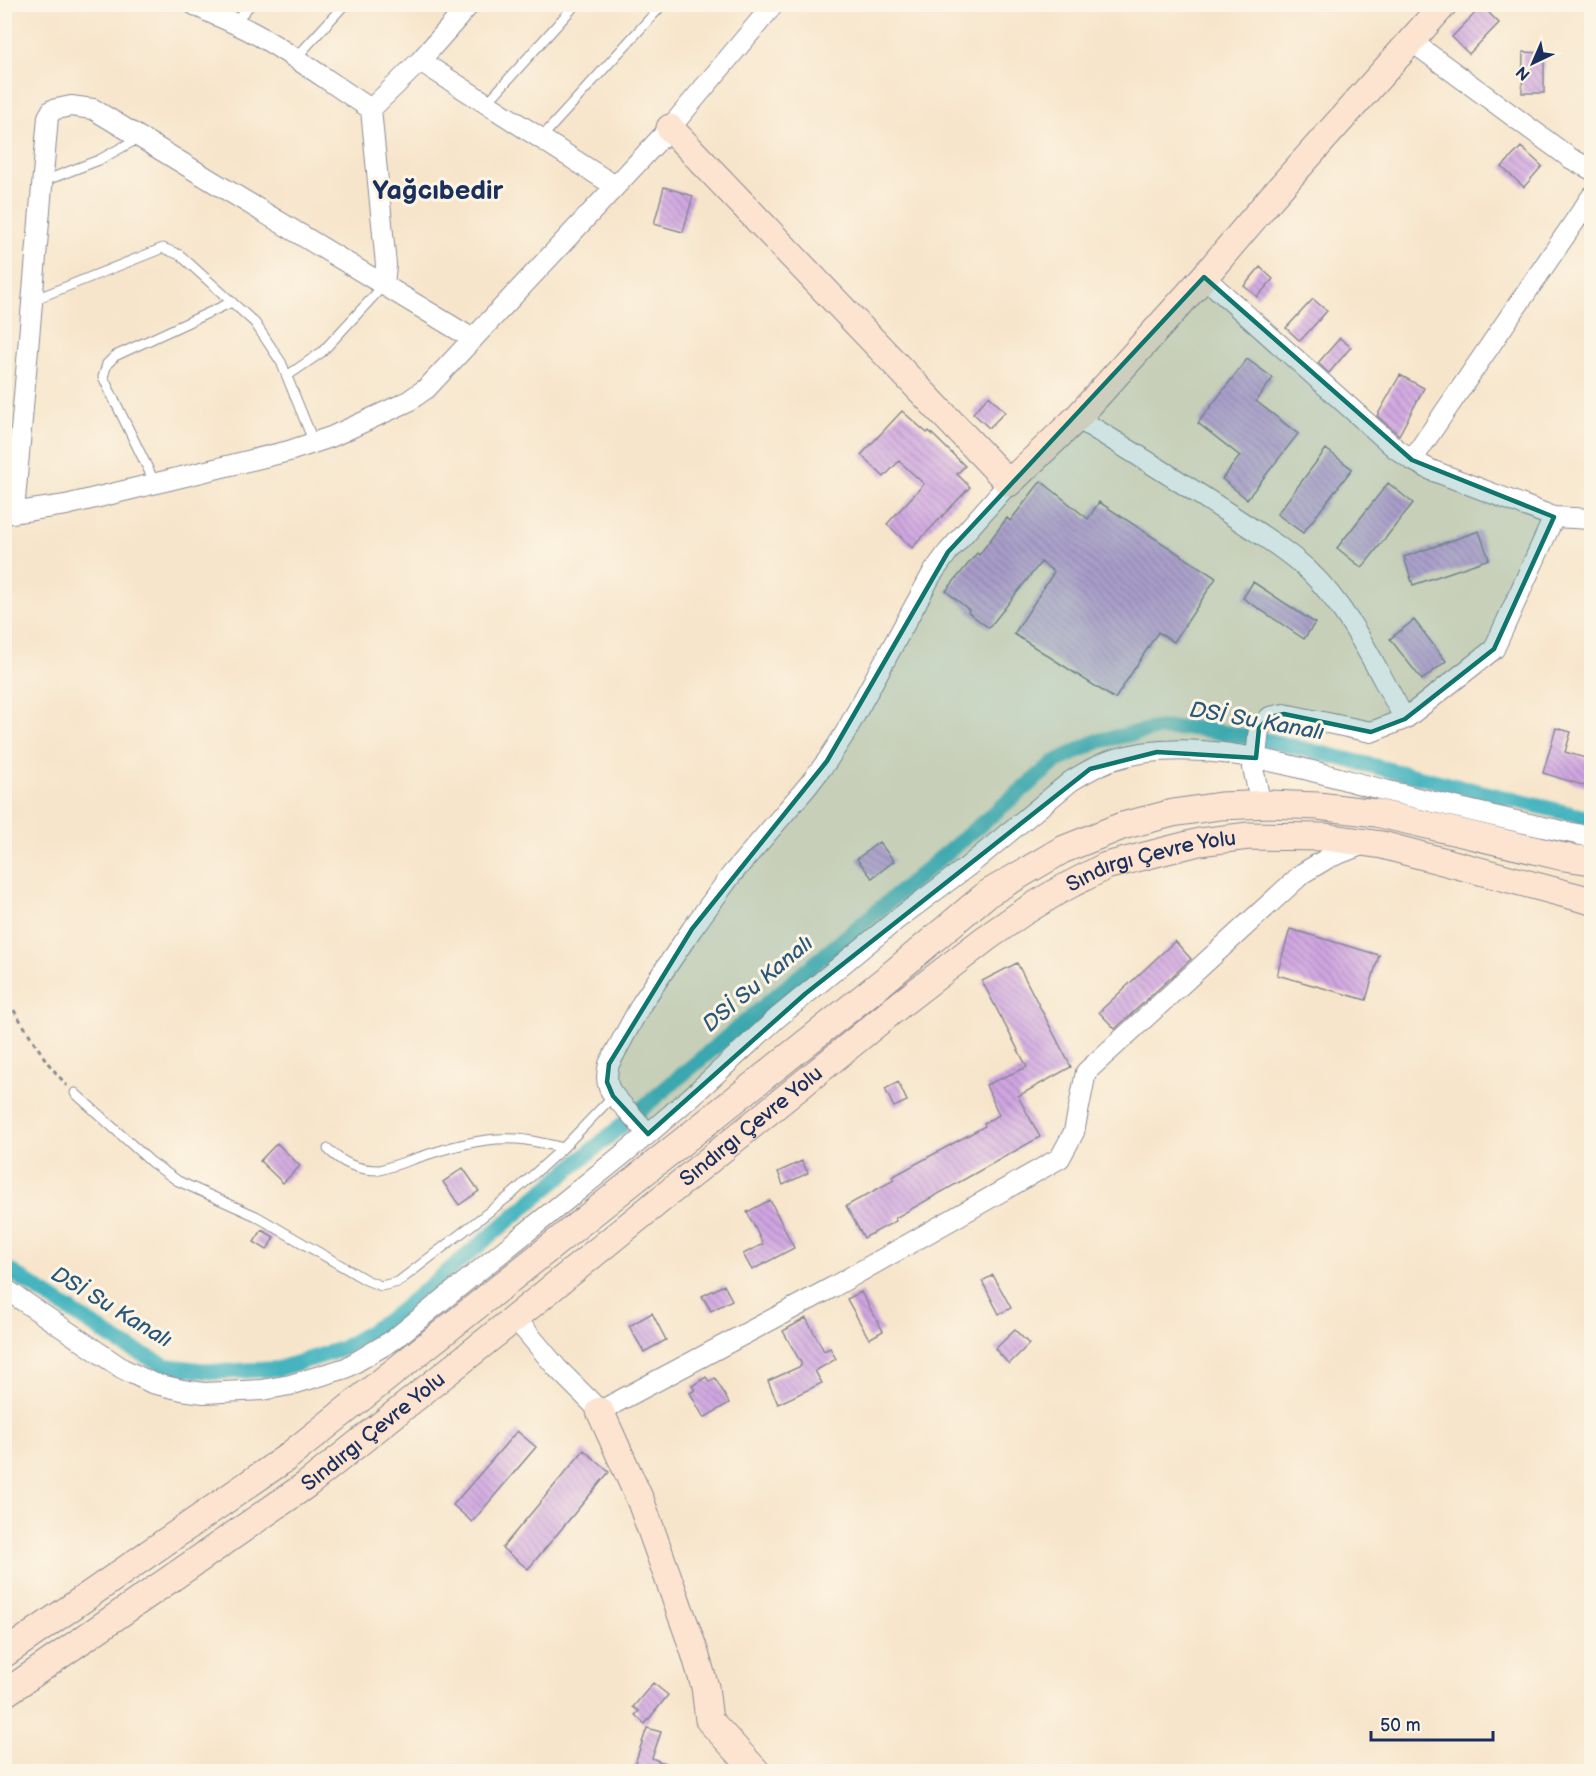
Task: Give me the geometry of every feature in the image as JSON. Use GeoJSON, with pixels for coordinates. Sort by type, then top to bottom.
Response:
{"type":"FeatureCollection","features":[{"type":"Feature","properties":{"kind":"main road"},"geometry":{"type":"LineString","coordinates":[[670,128],[1009,483],[1077,418],[1444,4]]}},
{"type":"Feature","properties":{"kind":"main road","name":"Sındırgı Çevre Yolu"},"geometry":{"type":"LineString","coordinates":[[4,1654],[286,1458],[885,980],[962,913],[1015,876],[1062,850],[1122,826],[1173,813],[1220,806],[1318,806],[1376,813],[1564,857],[1592,861]]}},
{"type":"Feature","properties":{"kind":"main road","name":"Sındırgı Çevre Yolu"},"geometry":{"type":"LineString","coordinates":[[4,1694],[306,1485],[902,1003],[1022,913],[1106,866],[1199,843],[1249,836],[1326,837],[1382,845],[1592,901]]}},
{"type":"Feature","properties":{"kind":"main road"},"geometry":{"type":"LineString","coordinates":[[515,1318],[512,1298],[613,1198]]}},
{"type":"Feature","properties":{"kind":"main road"},"geometry":{"type":"LineString","coordinates":[[600,1411],[641,1502],[694,1650],[705,1687],[709,1720],[757,1772]]}},
{"type":"Feature","properties":{"kind":"street"},"geometry":{"type":"LineString","coordinates":[[193,4],[261,37],[371,109]]}},
{"type":"Feature","properties":{"kind":"street"},"geometry":{"type":"LineString","coordinates":[[371,109],[420,61],[470,4]]}},
{"type":"Feature","properties":{"kind":"street"},"geometry":{"type":"LineString","coordinates":[[473,339],[93,110],[71,106],[52,110],[48,117],[32,300],[14,401],[9,513],[66,505],[289,451],[331,437],[407,402],[427,388],[473,339],[615,186],[670,128],[774,4]]}},
{"type":"Feature","properties":{"kind":"street"},"geometry":{"type":"LineString","coordinates":[[1411,41],[1570,158],[1592,170]]}},
{"type":"Feature","properties":{"kind":"street"},"geometry":{"type":"LineString","coordinates":[[420,61],[615,186]]}},
{"type":"Feature","properties":{"kind":"street"},"geometry":{"type":"LineString","coordinates":[[371,109],[386,265],[384,285]]}},
{"type":"Feature","properties":{"kind":"street"},"geometry":{"type":"LineString","coordinates":[[1412,460],[1592,196]]}},
{"type":"Feature","properties":{"kind":"street"},"geometry":{"type":"LineString","coordinates":[[1204,277],[1395,448],[1412,460],[1431,470],[1554,517],[1592,519]]}},
{"type":"Feature","properties":{"kind":"street"},"geometry":{"type":"LineString","coordinates":[[1077,418],[1274,543],[1309,572],[1353,627],[1405,719]]}},
{"type":"Feature","properties":{"kind":"street"},"geometry":{"type":"LineString","coordinates":[[644,1129],[619,1102],[607,1082],[609,1064],[642,1003],[732,874],[827,761],[844,735],[932,574],[948,552],[1009,483]]}},
{"type":"Feature","properties":{"kind":"street"},"geometry":{"type":"LineString","coordinates":[[1261,805],[1253,768],[1259,728],[1270,717],[1284,714],[1371,732],[1405,719],[1494,649],[1554,517]]}},
{"type":"Feature","properties":{"kind":"street"},"geometry":{"type":"LineString","coordinates":[[4,1288],[123,1369],[152,1383],[204,1393],[262,1390],[290,1385],[346,1368],[393,1340],[644,1129],[692,1096],[777,1017],[896,920],[966,867],[1071,781],[1111,760],[1133,754],[1183,750],[1256,755],[1523,824],[1592,837]]}},
{"type":"Feature","properties":{"kind":"street"},"geometry":{"type":"LineString","coordinates":[[515,1318],[557,1368],[600,1411],[833,1287],[1060,1158],[1074,1132],[1086,1071],[1303,873],[1328,858],[1367,843]]}},
{"type":"Feature","properties":{"kind":"lane"},"geometry":{"type":"LineString","coordinates":[[234,23],[251,4]]}},
{"type":"Feature","properties":{"kind":"lane"},"geometry":{"type":"LineString","coordinates":[[295,59],[345,4]]}},
{"type":"Feature","properties":{"kind":"lane"},"geometry":{"type":"LineString","coordinates":[[487,104],[576,4]]}},
{"type":"Feature","properties":{"kind":"lane"},"geometry":{"type":"LineString","coordinates":[[541,138],[663,4]]}},
{"type":"Feature","properties":{"kind":"lane"},"geometry":{"type":"LineString","coordinates":[[42,182],[99,160],[139,138]]}},
{"type":"Feature","properties":{"kind":"lane"},"geometry":{"type":"LineString","coordinates":[[32,300],[163,248],[180,255],[255,323],[282,362],[314,443]]}},
{"type":"Feature","properties":{"kind":"lane"},"geometry":{"type":"LineString","coordinates":[[287,376],[322,352],[384,285]]}},
{"type":"Feature","properties":{"kind":"lane"},"geometry":{"type":"LineString","coordinates":[[155,483],[103,377],[107,364],[115,356],[232,302]]}},
{"type":"Feature","properties":{"kind":"lane"},"geometry":{"type":"LineString","coordinates":[[75,1094],[151,1162],[178,1181],[256,1216],[366,1280],[381,1286],[398,1282],[512,1194],[619,1102]]}},
{"type":"Feature","properties":{"kind":"lane"},"geometry":{"type":"LineString","coordinates":[[328,1149],[345,1163],[367,1170],[380,1170],[482,1141],[516,1139],[563,1148]]}},
{"type":"Feature","properties":{"kind":"path"},"geometry":{"type":"LineString","coordinates":[[4,994],[47,1062],[75,1094]]}},
{"type":"Feature","properties":{"kind":"highlighted area"},"geometry":{"type":"Polygon","coordinates":[[[1204,277],[1412,460],[1554,517],[1494,649],[1405,719],[1371,732],[1284,714],[1270,717],[1259,728],[1256,758],[1157,752],[1090,769],[805,994],[648,1134],[613,1096],[607,1082],[609,1064],[692,929],[827,761],[948,552],[1204,277]]]}},
{"type":"Feature","properties":{"kind":"building"},"geometry":{"type":"Polygon","coordinates":[[[1482,6],[1499,23],[1469,54],[1452,37],[1482,6]]]}},
{"type":"Feature","properties":{"kind":"building"},"geometry":{"type":"Polygon","coordinates":[[[1523,52],[1544,53],[1544,93],[1522,93],[1523,52]]]}},
{"type":"Feature","properties":{"kind":"building"},"geometry":{"type":"Polygon","coordinates":[[[1521,147],[1542,166],[1524,187],[1502,167],[1521,147]]]}},
{"type":"Feature","properties":{"kind":"building"},"geometry":{"type":"Polygon","coordinates":[[[664,187],[693,196],[683,232],[654,224],[664,187]]]}},
{"type":"Feature","properties":{"kind":"building"},"geometry":{"type":"Polygon","coordinates":[[[1260,267],[1273,279],[1257,297],[1244,286],[1260,267]]]}},
{"type":"Feature","properties":{"kind":"building"},"geometry":{"type":"Polygon","coordinates":[[[1313,299],[1327,311],[1300,341],[1286,328],[1313,299]]]}},
{"type":"Feature","properties":{"kind":"building"},"geometry":{"type":"Polygon","coordinates":[[[1340,338],[1351,347],[1329,373],[1318,363],[1340,338]]]}},
{"type":"Feature","properties":{"kind":"building"},"geometry":{"type":"Polygon","coordinates":[[[1247,359],[1273,378],[1256,401],[1298,434],[1247,499],[1222,479],[1240,456],[1198,423],[1247,359]]]}},
{"type":"Feature","properties":{"kind":"building"},"geometry":{"type":"Polygon","coordinates":[[[1400,375],[1424,388],[1399,435],[1377,416],[1400,375]]]}},
{"type":"Feature","properties":{"kind":"building"},"geometry":{"type":"Polygon","coordinates":[[[989,396],[1005,412],[989,428],[973,413],[989,396]]]}},
{"type":"Feature","properties":{"kind":"building"},"geometry":{"type":"Polygon","coordinates":[[[902,411],[927,433],[929,431],[965,466],[957,474],[970,487],[912,548],[887,524],[924,484],[899,461],[884,477],[861,455],[902,411]]]}},
{"type":"Feature","properties":{"kind":"building"},"geometry":{"type":"Polygon","coordinates":[[[1326,449],[1352,469],[1303,533],[1277,514],[1326,449]]]}},
{"type":"Feature","properties":{"kind":"building"},"geometry":{"type":"Polygon","coordinates":[[[1041,481],[1088,519],[1099,502],[1216,578],[1174,642],[1158,632],[1115,699],[1014,634],[1054,572],[1041,562],[989,628],[946,591],[977,553],[979,555],[1007,518],[1010,521],[1041,481]]]}},
{"type":"Feature","properties":{"kind":"building"},"geometry":{"type":"Polygon","coordinates":[[[1388,483],[1413,503],[1362,568],[1337,548],[1388,483]]]}},
{"type":"Feature","properties":{"kind":"building"},"geometry":{"type":"Polygon","coordinates":[[[1479,531],[1489,559],[1413,585],[1404,557],[1479,531]]]}},
{"type":"Feature","properties":{"kind":"building"},"geometry":{"type":"Polygon","coordinates":[[[1253,582],[1315,623],[1304,639],[1243,598],[1253,582]]]}},
{"type":"Feature","properties":{"kind":"building"},"geometry":{"type":"Polygon","coordinates":[[[1414,620],[1446,661],[1422,680],[1390,639],[1414,620]]]}},
{"type":"Feature","properties":{"kind":"building"},"geometry":{"type":"Polygon","coordinates":[[[1556,728],[1571,732],[1565,752],[1592,760],[1592,788],[1543,773],[1556,728]]]}},
{"type":"Feature","properties":{"kind":"building"},"geometry":{"type":"Polygon","coordinates":[[[879,842],[894,861],[872,878],[857,859],[879,842]]]}},
{"type":"Feature","properties":{"kind":"building"},"geometry":{"type":"Polygon","coordinates":[[[1290,929],[1379,955],[1366,1000],[1277,975],[1290,929]]]}},
{"type":"Feature","properties":{"kind":"building"},"geometry":{"type":"Polygon","coordinates":[[[1175,941],[1191,959],[1115,1029],[1099,1012],[1175,941]]]}},
{"type":"Feature","properties":{"kind":"building"},"geometry":{"type":"Polygon","coordinates":[[[1017,963],[1071,1067],[1018,1096],[1040,1137],[895,1218],[896,1221],[864,1238],[846,1206],[894,1180],[892,1177],[985,1126],[984,1123],[999,1115],[986,1085],[1027,1067],[982,981],[1017,963]]]}},
{"type":"Feature","properties":{"kind":"building"},"geometry":{"type":"Polygon","coordinates":[[[898,1082],[907,1101],[894,1107],[885,1089],[898,1082]]]}},
{"type":"Feature","properties":{"kind":"building"},"geometry":{"type":"Polygon","coordinates":[[[277,1143],[300,1166],[283,1183],[260,1161],[277,1143]]]}},
{"type":"Feature","properties":{"kind":"building"},"geometry":{"type":"Polygon","coordinates":[[[802,1161],[808,1173],[783,1185],[778,1172],[802,1161]]]}},
{"type":"Feature","properties":{"kind":"building"},"geometry":{"type":"Polygon","coordinates":[[[463,1168],[479,1191],[459,1205],[443,1182],[463,1168]]]}},
{"type":"Feature","properties":{"kind":"building"},"geometry":{"type":"Polygon","coordinates":[[[770,1200],[794,1248],[752,1270],[743,1254],[763,1244],[747,1212],[770,1200]]]}},
{"type":"Feature","properties":{"kind":"building"},"geometry":{"type":"Polygon","coordinates":[[[262,1230],[274,1237],[267,1250],[254,1242],[262,1230]]]}},
{"type":"Feature","properties":{"kind":"building"},"geometry":{"type":"Polygon","coordinates":[[[993,1275],[1011,1308],[999,1314],[982,1281],[993,1275]]]}},
{"type":"Feature","properties":{"kind":"building"},"geometry":{"type":"Polygon","coordinates":[[[724,1285],[732,1300],[711,1311],[702,1296],[724,1285]]]}},
{"type":"Feature","properties":{"kind":"building"},"geometry":{"type":"Polygon","coordinates":[[[861,1292],[883,1331],[869,1339],[847,1299],[861,1292]]]}},
{"type":"Feature","properties":{"kind":"building"},"geometry":{"type":"Polygon","coordinates":[[[652,1313],[666,1340],[644,1352],[629,1326],[652,1313]]]}},
{"type":"Feature","properties":{"kind":"building"},"geometry":{"type":"Polygon","coordinates":[[[806,1318],[824,1351],[830,1348],[836,1359],[815,1371],[822,1383],[778,1404],[768,1381],[801,1366],[783,1331],[806,1318]]]}},
{"type":"Feature","properties":{"kind":"building"},"geometry":{"type":"Polygon","coordinates":[[[1015,1330],[1029,1344],[1009,1364],[995,1349],[1015,1330]]]}},
{"type":"Feature","properties":{"kind":"building"},"geometry":{"type":"Polygon","coordinates":[[[706,1377],[709,1382],[715,1378],[729,1403],[704,1418],[690,1393],[695,1390],[692,1386],[706,1377]]]}},
{"type":"Feature","properties":{"kind":"building"},"geometry":{"type":"Polygon","coordinates":[[[517,1431],[536,1447],[472,1522],[453,1505],[517,1431]]]}},
{"type":"Feature","properties":{"kind":"building"},"geometry":{"type":"Polygon","coordinates":[[[584,1450],[609,1472],[528,1569],[502,1548],[584,1450]]]}},
{"type":"Feature","properties":{"kind":"building"},"geometry":{"type":"Polygon","coordinates":[[[653,1683],[668,1695],[645,1724],[635,1715],[639,1711],[633,1707],[653,1683]]]}},
{"type":"Feature","properties":{"kind":"building"},"geometry":{"type":"Polygon","coordinates":[[[647,1728],[661,1732],[652,1758],[684,1772],[632,1772],[647,1728]]]}},
{"type":"Feature","properties":{"kind":"waterway","name":"DSİ Su Kanalı"},"geometry":{"type":"LineString","coordinates":[[4,1267],[120,1343],[166,1366],[216,1372],[278,1369],[342,1349],[392,1318],[1054,763],[1098,741],[1154,729],[1196,728],[1266,740],[1592,819]]}},
{"type":"Feature","properties":{"kind":"district","name":"Yağcıbedir"},"geometry":{"type":"Point","coordinates":[438,190]}}]}
